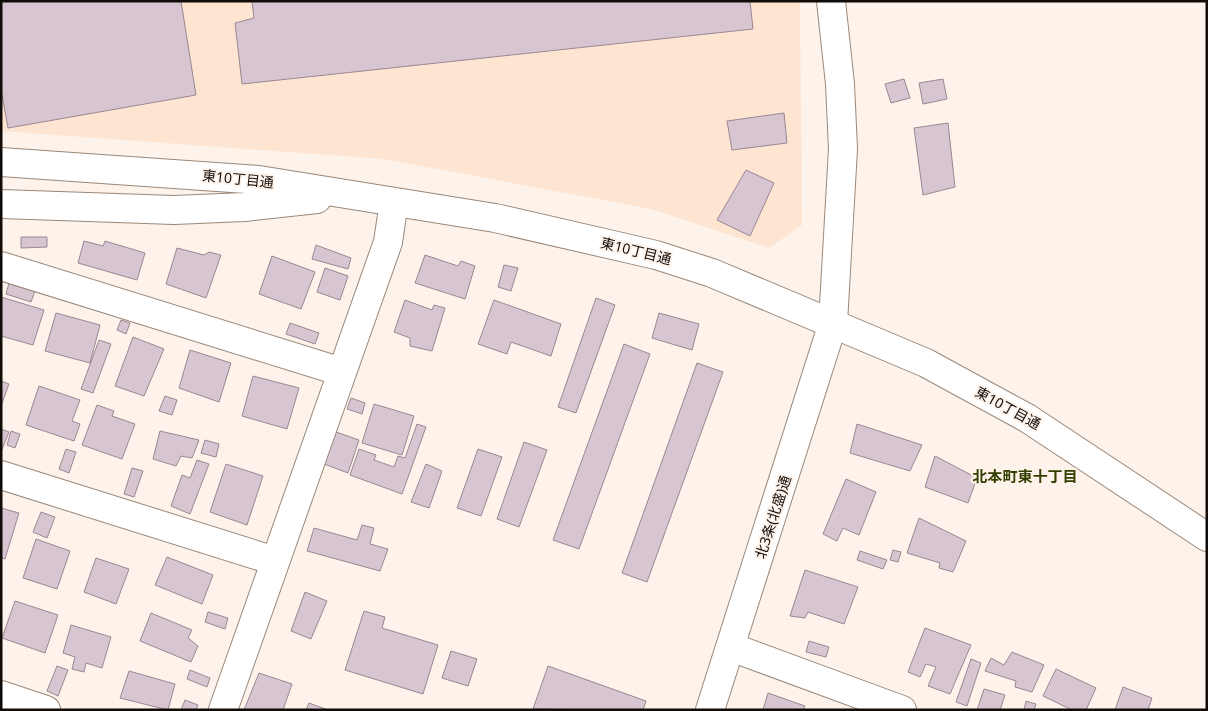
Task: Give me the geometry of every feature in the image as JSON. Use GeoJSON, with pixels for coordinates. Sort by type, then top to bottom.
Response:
{"type":"FeatureCollection","features":[{"type":"Feature","properties":{"kind":"street","name":"北3条(北盛)通"},"geometry":{"type":"LineString","coordinates":[[710,710],[833,323],[843,149],[840,84],[831,1]]}},
{"type":"Feature","properties":{"kind":"street","name":"東10丁目通"},"geometry":{"type":"LineString","coordinates":[[1,162],[259,180],[495,218],[656,255],[712,272],[926,363],[1027,418],[1207,537]]}},
{"type":"Feature","properties":{"kind":"street"},"geometry":{"type":"LineString","coordinates":[[1,204],[174,210],[244,207],[351,195]]}},
{"type":"Feature","properties":{"kind":"street"},"geometry":{"type":"LineString","coordinates":[[223,710],[388,242],[394,202]]}},
{"type":"Feature","properties":{"kind":"street"},"geometry":{"type":"LineString","coordinates":[[1,266],[342,372]]}},
{"type":"Feature","properties":{"kind":"street"},"geometry":{"type":"LineString","coordinates":[[1,475],[275,561]]}},
{"type":"Feature","properties":{"kind":"street"},"geometry":{"type":"LineString","coordinates":[[731,647],[902,710]]}},
{"type":"Feature","properties":{"kind":"street"},"geometry":{"type":"LineString","coordinates":[[1,695],[46,710]]}},
{"type":"Feature","properties":{"kind":"shaded area"},"geometry":{"type":"Polygon","coordinates":[[[1,1],[800,1],[802,225],[769,248],[651,209],[384,159],[1,131],[1,1]]]}},
{"type":"Feature","properties":{"kind":"building"},"geometry":{"type":"Polygon","coordinates":[[[1,1],[181,1],[196,95],[8,128],[1,89],[1,1]]]}},
{"type":"Feature","properties":{"kind":"building"},"geometry":{"type":"Polygon","coordinates":[[[252,1],[750,1],[753,29],[242,84],[235,23],[254,18],[252,1]]]}},
{"type":"Feature","properties":{"kind":"building"},"geometry":{"type":"Polygon","coordinates":[[[904,79],[910,98],[891,103],[885,84],[904,79]]]}},
{"type":"Feature","properties":{"kind":"building"},"geometry":{"type":"Polygon","coordinates":[[[943,79],[947,99],[923,104],[919,83],[943,79]]]}},
{"type":"Feature","properties":{"kind":"building"},"geometry":{"type":"Polygon","coordinates":[[[784,113],[787,143],[732,150],[727,121],[784,113]]]}},
{"type":"Feature","properties":{"kind":"building"},"geometry":{"type":"Polygon","coordinates":[[[948,123],[955,187],[923,195],[914,128],[948,123]]]}},
{"type":"Feature","properties":{"kind":"building"},"geometry":{"type":"Polygon","coordinates":[[[746,170],[774,183],[750,236],[717,220],[746,170]]]}},
{"type":"Feature","properties":{"kind":"building"},"geometry":{"type":"Polygon","coordinates":[[[21,237],[47,237],[47,247],[21,248],[21,237]]]}},
{"type":"Feature","properties":{"kind":"building"},"geometry":{"type":"Polygon","coordinates":[[[84,241],[103,246],[105,241],[145,253],[137,280],[78,263],[84,241]]]}},
{"type":"Feature","properties":{"kind":"building"},"geometry":{"type":"Polygon","coordinates":[[[316,245],[351,258],[348,269],[312,259],[316,245]]]}},
{"type":"Feature","properties":{"kind":"building"},"geometry":{"type":"Polygon","coordinates":[[[177,248],[204,255],[209,252],[221,255],[206,298],[166,284],[177,248]]]}},
{"type":"Feature","properties":{"kind":"building"},"geometry":{"type":"Polygon","coordinates":[[[425,255],[458,266],[461,261],[475,266],[465,299],[415,283],[425,255]]]}},
{"type":"Feature","properties":{"kind":"building"},"geometry":{"type":"Polygon","coordinates":[[[272,256],[315,272],[301,309],[259,294],[272,256]]]}},
{"type":"Feature","properties":{"kind":"building"},"geometry":{"type":"Polygon","coordinates":[[[504,265],[518,268],[511,291],[498,287],[504,265]]]}},
{"type":"Feature","properties":{"kind":"building"},"geometry":{"type":"Polygon","coordinates":[[[325,268],[348,276],[340,300],[317,292],[325,268]]]}},
{"type":"Feature","properties":{"kind":"building"},"geometry":{"type":"Polygon","coordinates":[[[9,283],[35,291],[31,302],[6,294],[9,283]]]}},
{"type":"Feature","properties":{"kind":"building"},"geometry":{"type":"Polygon","coordinates":[[[1,297],[44,310],[33,345],[1,336],[1,297]]]}},
{"type":"Feature","properties":{"kind":"building"},"geometry":{"type":"Polygon","coordinates":[[[596,298],[615,305],[576,413],[558,407],[596,298]]]}},
{"type":"Feature","properties":{"kind":"building"},"geometry":{"type":"Polygon","coordinates":[[[405,300],[432,310],[434,305],[445,308],[432,351],[410,346],[410,338],[394,332],[405,300]]]}},
{"type":"Feature","properties":{"kind":"building"},"geometry":{"type":"Polygon","coordinates":[[[494,300],[561,324],[551,356],[511,342],[507,354],[478,344],[494,300]]]}},
{"type":"Feature","properties":{"kind":"building"},"geometry":{"type":"Polygon","coordinates":[[[56,313],[100,325],[90,363],[45,351],[56,313]]]}},
{"type":"Feature","properties":{"kind":"building"},"geometry":{"type":"Polygon","coordinates":[[[659,313],[699,324],[692,350],[652,338],[659,313]]]}},
{"type":"Feature","properties":{"kind":"building"},"geometry":{"type":"Polygon","coordinates":[[[121,320],[130,323],[126,334],[117,330],[121,320]]]}},
{"type":"Feature","properties":{"kind":"building"},"geometry":{"type":"Polygon","coordinates":[[[290,323],[319,333],[315,344],[286,334],[290,323]]]}},
{"type":"Feature","properties":{"kind":"building"},"geometry":{"type":"Polygon","coordinates":[[[133,337],[164,349],[144,396],[115,386],[133,337]]]}},
{"type":"Feature","properties":{"kind":"building"},"geometry":{"type":"Polygon","coordinates":[[[99,340],[111,344],[93,393],[81,389],[99,340]]]}},
{"type":"Feature","properties":{"kind":"building"},"geometry":{"type":"Polygon","coordinates":[[[624,344],[650,354],[579,549],[553,540],[624,344]]]}},
{"type":"Feature","properties":{"kind":"building"},"geometry":{"type":"Polygon","coordinates":[[[190,350],[231,363],[219,402],[179,388],[190,350]]]}},
{"type":"Feature","properties":{"kind":"building"},"geometry":{"type":"Polygon","coordinates":[[[697,363],[723,372],[647,582],[622,573],[697,363]]]}},
{"type":"Feature","properties":{"kind":"building"},"geometry":{"type":"Polygon","coordinates":[[[253,376],[299,388],[287,429],[242,416],[253,376]]]}},
{"type":"Feature","properties":{"kind":"building"},"geometry":{"type":"Polygon","coordinates":[[[1,381],[9,384],[1,406],[1,381]]]}},
{"type":"Feature","properties":{"kind":"building"},"geometry":{"type":"Polygon","coordinates":[[[39,386],[80,400],[72,421],[80,424],[74,441],[26,425],[39,386]]]}},
{"type":"Feature","properties":{"kind":"building"},"geometry":{"type":"Polygon","coordinates":[[[165,396],[177,400],[172,415],[159,411],[165,396]]]}},
{"type":"Feature","properties":{"kind":"building"},"geometry":{"type":"Polygon","coordinates":[[[351,398],[365,403],[362,414],[347,409],[351,398]]]}},
{"type":"Feature","properties":{"kind":"building"},"geometry":{"type":"Polygon","coordinates":[[[374,404],[414,416],[402,455],[362,443],[374,404]]]}},
{"type":"Feature","properties":{"kind":"building"},"geometry":{"type":"Polygon","coordinates":[[[97,405],[114,411],[112,416],[135,424],[122,459],[82,445],[97,405]]]}},
{"type":"Feature","properties":{"kind":"building"},"geometry":{"type":"Polygon","coordinates":[[[417,424],[426,427],[402,494],[350,475],[359,449],[376,455],[374,460],[394,467],[398,456],[405,458],[417,424]]]}},
{"type":"Feature","properties":{"kind":"building"},"geometry":{"type":"Polygon","coordinates":[[[857,424],[922,445],[910,471],[850,453],[857,424]]]}},
{"type":"Feature","properties":{"kind":"building"},"geometry":{"type":"Polygon","coordinates":[[[1,429],[9,432],[1,452],[1,429]]]}},
{"type":"Feature","properties":{"kind":"building"},"geometry":{"type":"Polygon","coordinates":[[[11,431],[20,434],[15,448],[7,445],[11,431]]]}},
{"type":"Feature","properties":{"kind":"building"},"geometry":{"type":"Polygon","coordinates":[[[160,431],[199,440],[192,458],[181,456],[176,466],[153,459],[160,431]]]}},
{"type":"Feature","properties":{"kind":"building"},"geometry":{"type":"Polygon","coordinates":[[[336,432],[359,440],[348,473],[324,464],[336,432]]]}},
{"type":"Feature","properties":{"kind":"building"},"geometry":{"type":"Polygon","coordinates":[[[205,440],[219,444],[216,457],[201,453],[205,440]]]}},
{"type":"Feature","properties":{"kind":"building"},"geometry":{"type":"Polygon","coordinates":[[[524,442],[547,450],[519,527],[497,519],[524,442]]]}},
{"type":"Feature","properties":{"kind":"building"},"geometry":{"type":"Polygon","coordinates":[[[66,449],[76,452],[69,473],[59,469],[66,449]]]}},
{"type":"Feature","properties":{"kind":"building"},"geometry":{"type":"Polygon","coordinates":[[[478,449],[502,457],[481,516],[457,508],[478,449]]]}},
{"type":"Feature","properties":{"kind":"building"},"geometry":{"type":"Polygon","coordinates":[[[935,456],[977,478],[968,503],[925,487],[935,456]]]}},
{"type":"Feature","properties":{"kind":"building"},"geometry":{"type":"Polygon","coordinates":[[[197,460],[209,464],[190,514],[171,506],[182,475],[190,478],[197,460]]]}},
{"type":"Feature","properties":{"kind":"building"},"geometry":{"type":"Polygon","coordinates":[[[226,464],[263,476],[247,525],[210,512],[226,464]]]}},
{"type":"Feature","properties":{"kind":"building"},"geometry":{"type":"Polygon","coordinates":[[[426,464],[442,471],[429,508],[411,502],[426,464]]]}},
{"type":"Feature","properties":{"kind":"building"},"geometry":{"type":"Polygon","coordinates":[[[132,468],[143,471],[134,497],[124,494],[132,468]]]}},
{"type":"Feature","properties":{"kind":"building"},"geometry":{"type":"Polygon","coordinates":[[[846,479],[876,492],[859,535],[843,528],[837,541],[823,534],[846,479]]]}},
{"type":"Feature","properties":{"kind":"building"},"geometry":{"type":"Polygon","coordinates":[[[1,508],[19,513],[5,559],[1,558],[1,508]]]}},
{"type":"Feature","properties":{"kind":"building"},"geometry":{"type":"Polygon","coordinates":[[[41,512],[55,517],[47,538],[33,532],[41,512]]]}},
{"type":"Feature","properties":{"kind":"building"},"geometry":{"type":"Polygon","coordinates":[[[919,518],[966,541],[953,572],[939,568],[940,563],[907,553],[919,518]]]}},
{"type":"Feature","properties":{"kind":"building"},"geometry":{"type":"Polygon","coordinates":[[[362,525],[374,528],[370,544],[388,549],[380,571],[307,551],[314,528],[357,540],[362,525]]]}},
{"type":"Feature","properties":{"kind":"building"},"geometry":{"type":"Polygon","coordinates":[[[36,539],[70,551],[57,589],[23,578],[36,539]]]}},
{"type":"Feature","properties":{"kind":"building"},"geometry":{"type":"Polygon","coordinates":[[[893,550],[901,552],[898,562],[890,560],[893,550]]]}},
{"type":"Feature","properties":{"kind":"building"},"geometry":{"type":"Polygon","coordinates":[[[860,551],[887,560],[883,569],[857,560],[860,551]]]}},
{"type":"Feature","properties":{"kind":"building"},"geometry":{"type":"Polygon","coordinates":[[[167,557],[213,575],[202,604],[155,585],[167,557]]]}},
{"type":"Feature","properties":{"kind":"building"},"geometry":{"type":"Polygon","coordinates":[[[96,558],[129,569],[116,604],[84,592],[96,558]]]}},
{"type":"Feature","properties":{"kind":"building"},"geometry":{"type":"Polygon","coordinates":[[[805,570],[858,587],[844,624],[808,612],[805,618],[790,616],[805,570]]]}},
{"type":"Feature","properties":{"kind":"building"},"geometry":{"type":"Polygon","coordinates":[[[305,592],[327,601],[311,639],[291,631],[305,592]]]}},
{"type":"Feature","properties":{"kind":"building"},"geometry":{"type":"Polygon","coordinates":[[[15,601],[58,615],[45,653],[2,638],[15,601]]]}},
{"type":"Feature","properties":{"kind":"building"},"geometry":{"type":"Polygon","coordinates":[[[364,611],[385,617],[382,628],[438,645],[423,694],[345,670],[364,611]]]}},
{"type":"Feature","properties":{"kind":"building"},"geometry":{"type":"Polygon","coordinates":[[[208,612],[228,618],[225,629],[205,622],[208,612]]]}},
{"type":"Feature","properties":{"kind":"building"},"geometry":{"type":"Polygon","coordinates":[[[151,613],[192,630],[188,638],[198,646],[191,662],[140,641],[151,613]]]}},
{"type":"Feature","properties":{"kind":"building"},"geometry":{"type":"Polygon","coordinates":[[[71,625],[111,637],[102,668],[86,663],[84,672],[72,669],[75,657],[63,653],[71,625]]]}},
{"type":"Feature","properties":{"kind":"building"},"geometry":{"type":"Polygon","coordinates":[[[925,628],[971,645],[950,694],[928,686],[936,667],[926,664],[920,677],[908,672],[925,628]]]}},
{"type":"Feature","properties":{"kind":"building"},"geometry":{"type":"Polygon","coordinates":[[[809,641],[829,647],[826,657],[806,652],[809,641]]]}},
{"type":"Feature","properties":{"kind":"building"},"geometry":{"type":"Polygon","coordinates":[[[451,651],[477,659],[468,686],[442,678],[451,651]]]}},
{"type":"Feature","properties":{"kind":"building"},"geometry":{"type":"Polygon","coordinates":[[[1012,652],[1044,665],[1032,692],[1015,687],[1016,681],[985,671],[991,658],[1004,665],[1012,652]]]}},
{"type":"Feature","properties":{"kind":"building"},"geometry":{"type":"Polygon","coordinates":[[[971,659],[981,663],[967,706],[956,702],[971,659]]]}},
{"type":"Feature","properties":{"kind":"building"},"geometry":{"type":"Polygon","coordinates":[[[57,666],[68,670],[58,696],[47,691],[57,666]]]}},
{"type":"Feature","properties":{"kind":"building"},"geometry":{"type":"Polygon","coordinates":[[[548,666],[646,701],[643,710],[533,709],[548,666]]]}},
{"type":"Feature","properties":{"kind":"building"},"geometry":{"type":"Polygon","coordinates":[[[1056,669],[1096,688],[1086,710],[1072,710],[1043,696],[1056,669]]]}},
{"type":"Feature","properties":{"kind":"building"},"geometry":{"type":"Polygon","coordinates":[[[190,670],[210,678],[207,687],[187,679],[190,670]]]}},
{"type":"Feature","properties":{"kind":"building"},"geometry":{"type":"Polygon","coordinates":[[[129,671],[175,684],[168,710],[120,698],[129,671]]]}},
{"type":"Feature","properties":{"kind":"building"},"geometry":{"type":"Polygon","coordinates":[[[259,673],[292,684],[283,710],[244,710],[259,673]]]}},
{"type":"Feature","properties":{"kind":"building"},"geometry":{"type":"Polygon","coordinates":[[[1123,687],[1152,698],[1148,710],[1115,710],[1123,687]]]}},
{"type":"Feature","properties":{"kind":"building"},"geometry":{"type":"Polygon","coordinates":[[[984,689],[1005,695],[1000,710],[977,710],[984,689]]]}},
{"type":"Feature","properties":{"kind":"building"},"geometry":{"type":"Polygon","coordinates":[[[768,693],[805,706],[803,710],[763,710],[768,693]]]}},
{"type":"Feature","properties":{"kind":"building"},"geometry":{"type":"Polygon","coordinates":[[[185,700],[198,705],[196,710],[181,710],[185,700]]]}},
{"type":"Feature","properties":{"kind":"building"},"geometry":{"type":"Polygon","coordinates":[[[1026,701],[1036,704],[1034,710],[1024,710],[1026,701]]]}},
{"type":"Feature","properties":{"kind":"building"},"geometry":{"type":"Polygon","coordinates":[[[309,703],[328,710],[306,710],[309,703]]]}},
{"type":"Feature","properties":{"kind":"district","name":"北本町東十丁目"},"geometry":{"type":"Point","coordinates":[1025,477]}}]}
